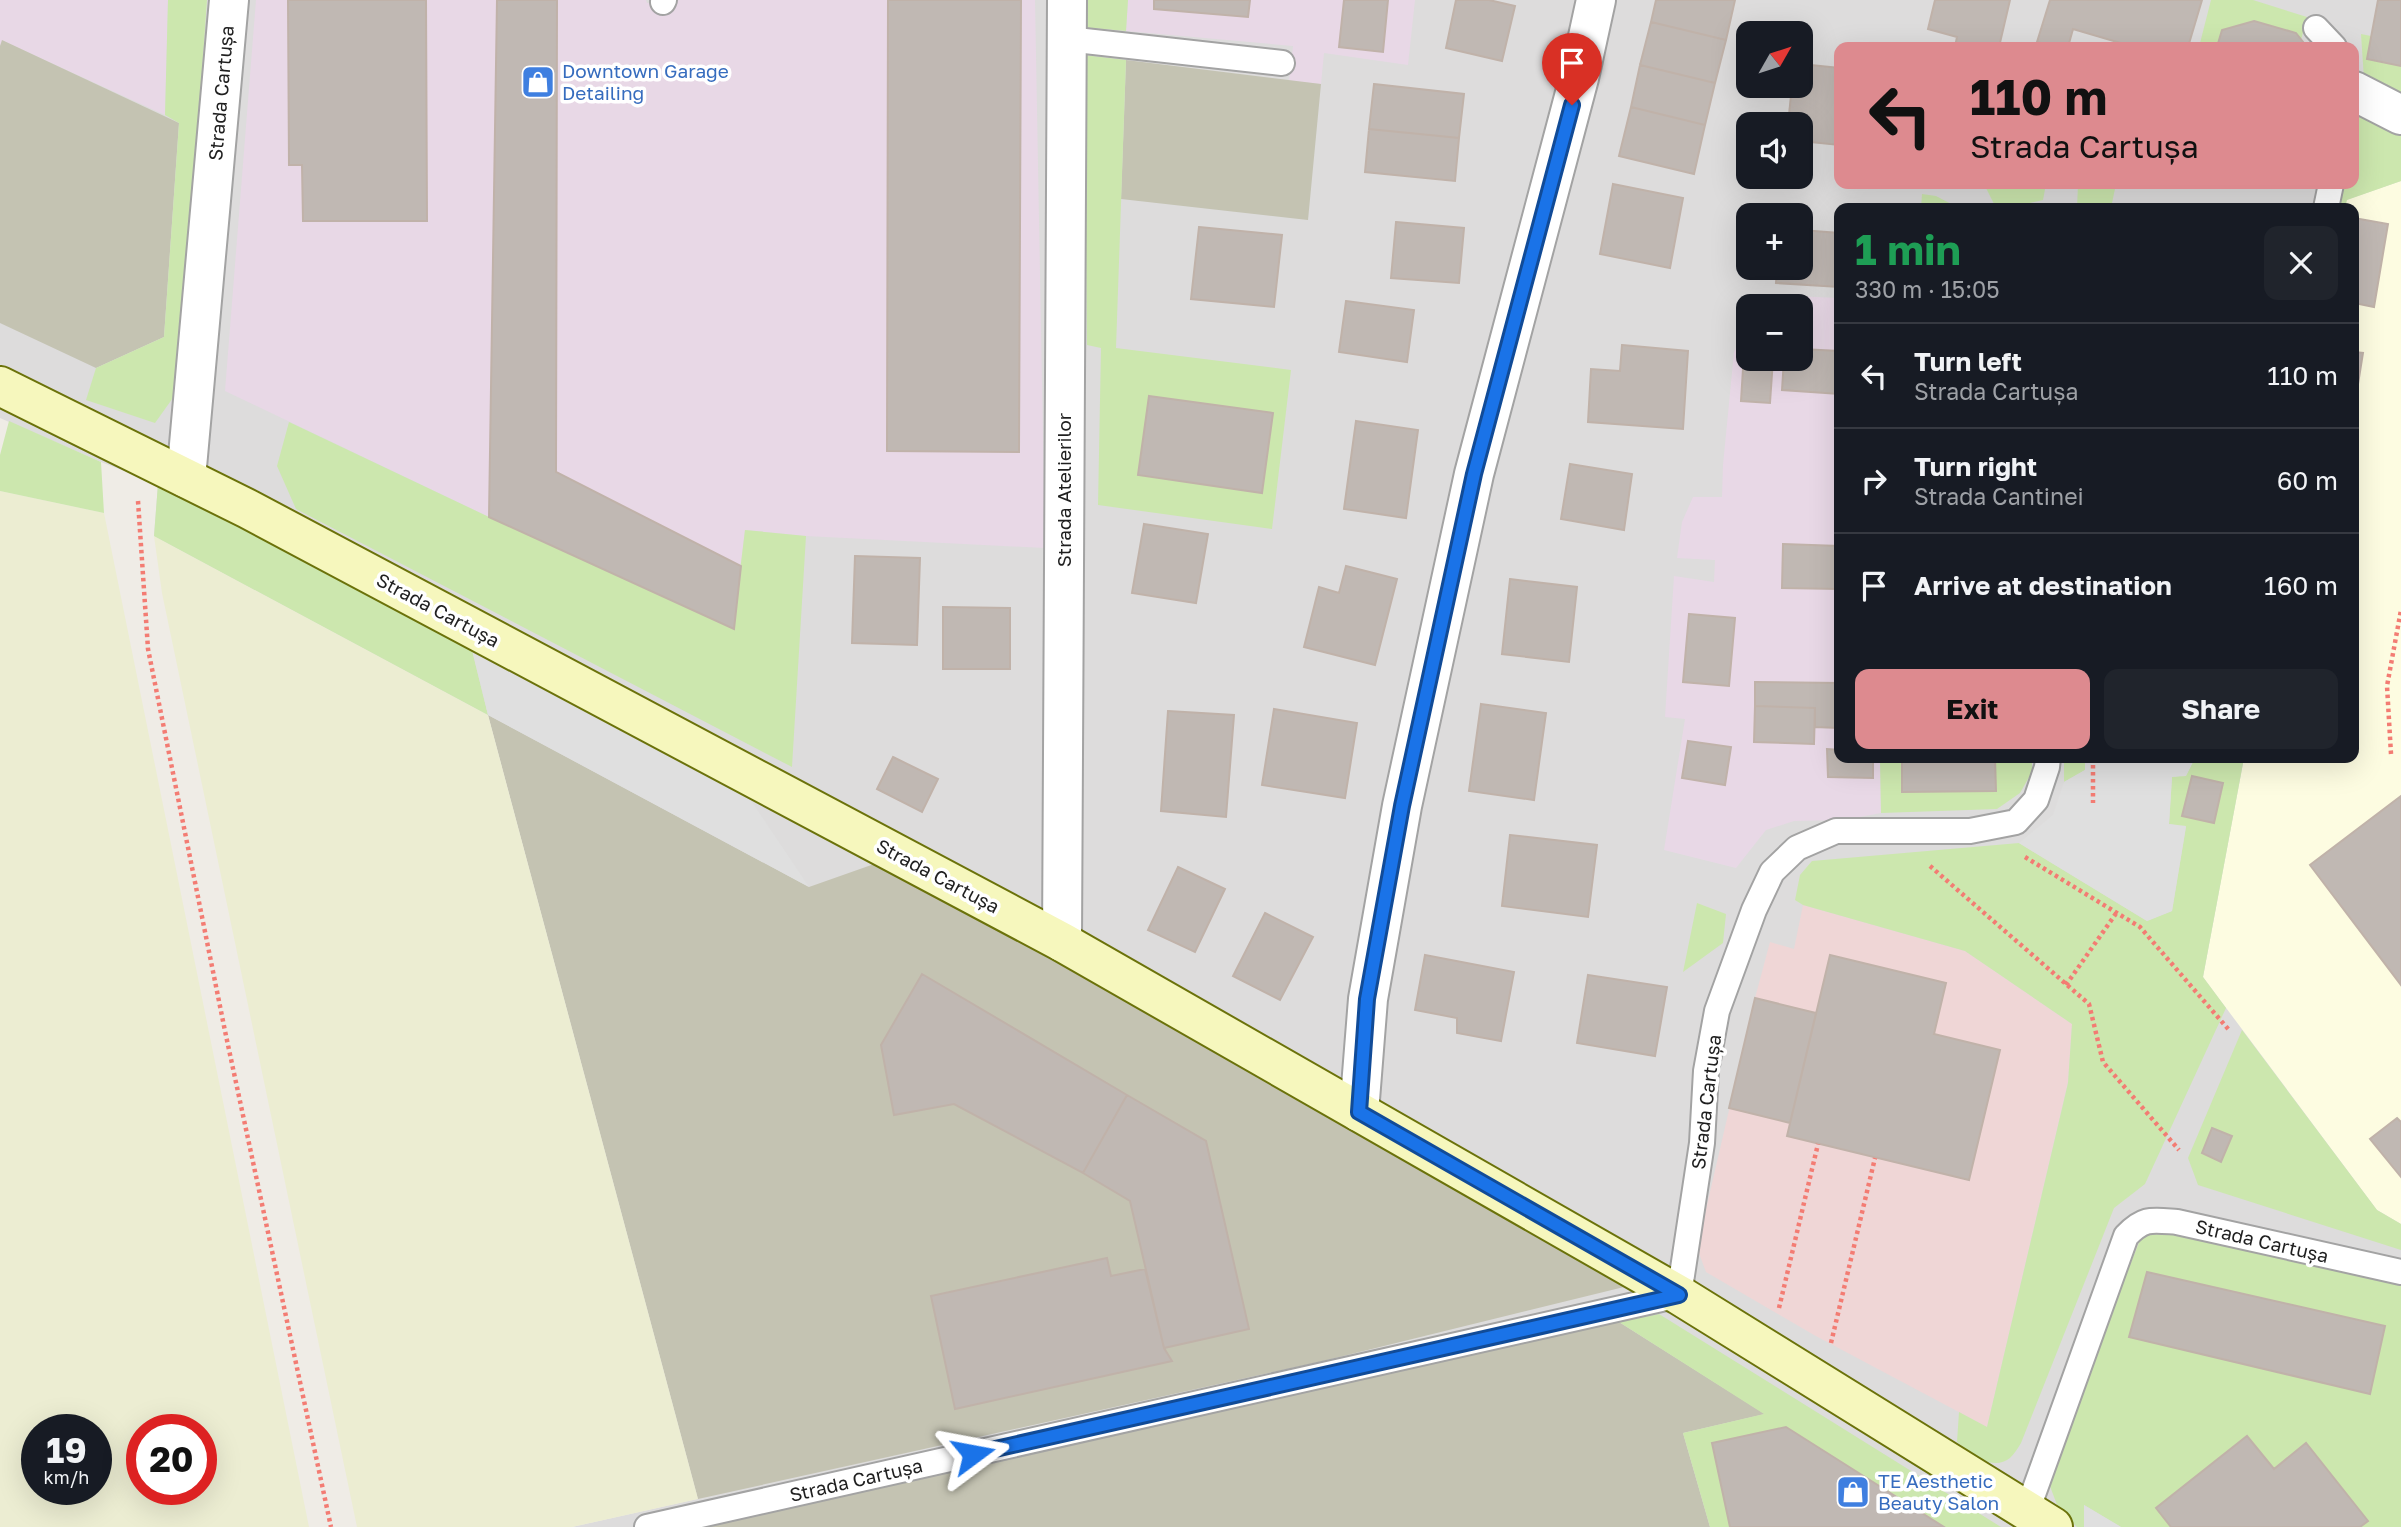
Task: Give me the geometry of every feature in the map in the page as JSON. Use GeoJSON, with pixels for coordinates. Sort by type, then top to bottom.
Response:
{"type":"FeatureCollection","features":[{"type":"Feature","properties":{"kind":"street","name":"Strada Cartușa"},"geometry":{"type":"LineString","coordinates":[[186,478],[229,0]]}},
{"type":"Feature","properties":{"kind":"street","name":"Strada Atelierilor"},"geometry":{"type":"LineString","coordinates":[[1062,942],[1067,0]]}},
{"type":"Feature","properties":{"kind":"street"},"geometry":{"type":"LineString","coordinates":[[1359,1112],[1367,999],[1402,806],[1474,474],[1579,79],[1597,0]]}},
{"type":"Feature","properties":{"kind":"street"},"geometry":{"type":"LineString","coordinates":[[2359,94],[2401,115]]}},
{"type":"Feature","properties":{"kind":"street","name":"Strada Cartușa"},"geometry":{"type":"LineString","coordinates":[[0,386],[260,515],[1062,942],[1679,1295],[2040,1519]]}},
{"type":"Feature","properties":{"kind":"lane"},"geometry":{"type":"LineString","coordinates":[[2316,28],[2329,42]]}},
{"type":"Feature","properties":{"kind":"lane"},"geometry":{"type":"LineString","coordinates":[[1067,39],[1282,63]]}},
{"type":"Feature","properties":{"kind":"lane","name":"Strada Cartușa"},"geometry":{"type":"LineString","coordinates":[[647,1527],[1679,1295],[1702,1143],[1706,1070],[1717,1011],[1736,957],[1772,872],[1797,848],[1836,831],[1979,829],[2016,822],[2036,800],[2047,763]]}},
{"type":"Feature","properties":{"kind":"lane","name":"Strada Cartușa"},"geometry":{"type":"LineString","coordinates":[[2040,1519],[2126,1236],[2137,1224],[2151,1220],[2177,1222],[2401,1272]]}},
{"type":"Feature","properties":{"kind":"path"},"geometry":{"type":"LineString","coordinates":[[135,454],[148,649],[225,1031],[331,1527]]}},
{"type":"Feature","properties":{"kind":"path"},"geometry":{"type":"LineString","coordinates":[[2391,754],[2387,686],[2401,610]]}},
{"type":"Feature","properties":{"kind":"path"},"geometry":{"type":"LineString","coordinates":[[2092,763],[2093,803]]}},
{"type":"Feature","properties":{"kind":"path"},"geometry":{"type":"LineString","coordinates":[[1979,829],[2140,927],[2229,1030]]}},
{"type":"Feature","properties":{"kind":"path"},"geometry":{"type":"LineString","coordinates":[[1905,831],[1924,861],[2089,1004],[2103,1062],[2179,1150]]}},
{"type":"Feature","properties":{"kind":"path"},"geometry":{"type":"LineString","coordinates":[[2066,985],[2117,912]]}},
{"type":"Feature","properties":{"kind":"path"},"geometry":{"type":"LineString","coordinates":[[1777,1314],[1818,1144]]}},
{"type":"Feature","properties":{"kind":"path"},"geometry":{"type":"LineString","coordinates":[[1831,1344],[1875,1158]]}},
{"type":"Feature","properties":{"kind":"shaded area"},"geometry":{"type":"Polygon","coordinates":[[[0,0],[2401,0],[2401,1527],[572,1527],[697,1499],[488,715],[154,536],[158,484],[0,418],[0,0]]]}},
{"type":"Feature","properties":{"kind":"shaded area"},"geometry":{"type":"Polygon","coordinates":[[[0,0],[168,0],[165,115],[3,41],[0,46],[0,0]]]}},
{"type":"Feature","properties":{"kind":"shaded area"},"geometry":{"type":"Polygon","coordinates":[[[256,0],[646,0],[647,3],[681,0],[1035,0],[1045,548],[806,536],[745,530],[734,629],[489,517],[225,391],[256,0]]]}},
{"type":"Feature","properties":{"kind":"shaded area"},"geometry":{"type":"Polygon","coordinates":[[[1128,0],[1415,0],[1408,65],[1324,53],[1321,84],[1289,81],[1293,46],[1126,31],[1128,0]]]}},
{"type":"Feature","properties":{"kind":"shaded area"},"geometry":{"type":"Polygon","coordinates":[[[2,40],[179,123],[164,337],[96,368],[0,323],[2,40]]]}},
{"type":"Feature","properties":{"kind":"shaded area"},"geometry":{"type":"Polygon","coordinates":[[[1126,60],[1321,84],[1308,220],[1121,199],[1126,60]]]}},
{"type":"Feature","properties":{"kind":"shaded area"},"geometry":{"type":"Polygon","coordinates":[[[2401,181],[2401,1224],[2377,1210],[2203,977],[2243,763],[2359,763],[2359,203],[2346,203],[2346,200],[2401,181]]]}},
{"type":"Feature","properties":{"kind":"shaded area"},"geometry":{"type":"Polygon","coordinates":[[[1813,297],[1834,298],[1834,763],[1880,763],[1881,813],[1844,820],[1794,821],[1766,830],[1736,868],[1664,850],[1685,719],[1665,717],[1674,576],[1714,582],[1715,560],[1677,558],[1682,522],[1693,497],[1722,497],[1736,348],[1736,371],[1813,371],[1813,297]]]}},
{"type":"Feature","properties":{"kind":"shaded area"},"geometry":{"type":"Polygon","coordinates":[[[0,491],[104,513],[309,1527],[0,1527],[0,491]]]}},
{"type":"Feature","properties":{"kind":"shaded area"},"geometry":{"type":"Polygon","coordinates":[[[154,536],[488,715],[698,1499],[572,1527],[357,1527],[162,593],[154,536]]]}},
{"type":"Feature","properties":{"kind":"shaded area"},"geometry":{"type":"Polygon","coordinates":[[[471,646],[750,799],[809,887],[488,715],[471,646]]]}},
{"type":"Feature","properties":{"kind":"shaded area"},"geometry":{"type":"Polygon","coordinates":[[[488,715],[809,887],[877,863],[1329,1112],[1624,1287],[1323,1361],[698,1499],[488,715]]]}},
{"type":"Feature","properties":{"kind":"shaded area"},"geometry":{"type":"Polygon","coordinates":[[[2085,763],[2192,763],[2186,776],[2172,777],[2169,824],[2186,826],[2172,911],[2147,921],[2019,843],[2053,815],[2064,782],[2085,770],[2085,763]]]}},
{"type":"Feature","properties":{"kind":"shaded area"},"geometry":{"type":"Polygon","coordinates":[[[1803,905],[1965,951],[2072,1024],[2068,1082],[1987,1427],[1814,1335],[1706,1272],[1697,1248],[1770,942],[1794,949],[1803,905]]]}},
{"type":"Feature","properties":{"kind":"shaded area"},"geometry":{"type":"Polygon","coordinates":[[[1619,1322],[1765,1414],[1683,1433],[1710,1527],[703,1527],[1619,1322]]]}},
{"type":"Feature","properties":{"kind":"shaded area"},"geometry":{"type":"Polygon","coordinates":[[[2084,1505],[2121,1527],[2084,1527],[2084,1505]]]}},
{"type":"Feature","properties":{"kind":"green space"},"geometry":{"type":"Polygon","coordinates":[[[168,0],[207,0],[180,388],[155,423],[86,400],[96,368],[164,337],[179,123],[165,115],[168,0]]]}},
{"type":"Feature","properties":{"kind":"green space"},"geometry":{"type":"Polygon","coordinates":[[[1082,0],[1128,0],[1126,31],[1081,27],[1082,0]]]}},
{"type":"Feature","properties":{"kind":"green space"},"geometry":{"type":"Polygon","coordinates":[[[2211,0],[2253,0],[2307,17],[2301,40],[2222,30],[2218,42],[2200,42],[2211,0]]]}},
{"type":"Feature","properties":{"kind":"green space"},"geometry":{"type":"Polygon","coordinates":[[[2361,34],[2371,36],[2367,59],[2401,66],[2401,94],[2364,79],[2361,34]]]}},
{"type":"Feature","properties":{"kind":"green space"},"geometry":{"type":"Polygon","coordinates":[[[1084,55],[1126,60],[1116,348],[1291,370],[1272,529],[1098,505],[1101,348],[1087,345],[1084,55]]]}},
{"type":"Feature","properties":{"kind":"green space"},"geometry":{"type":"Polygon","coordinates":[[[2359,103],[2401,123],[2401,181],[2347,200],[2346,203],[2336,203],[2339,189],[2359,189],[2359,103]]]}},
{"type":"Feature","properties":{"kind":"green space"},"geometry":{"type":"Polygon","coordinates":[[[1986,189],[2045,189],[2043,200],[2030,203],[1994,203],[1986,189]]]}},
{"type":"Feature","properties":{"kind":"green space"},"geometry":{"type":"Polygon","coordinates":[[[2078,189],[2115,189],[2112,203],[2077,203],[2078,189]]]}},
{"type":"Feature","properties":{"kind":"green space"},"geometry":{"type":"Polygon","coordinates":[[[1922,194],[1936,196],[1949,203],[1921,203],[1922,194]]]}},
{"type":"Feature","properties":{"kind":"green space"},"geometry":{"type":"Polygon","coordinates":[[[9,421],[101,462],[104,513],[0,491],[0,455],[9,421]]]}},
{"type":"Feature","properties":{"kind":"green space"},"geometry":{"type":"Polygon","coordinates":[[[289,422],[733,628],[745,530],[806,536],[792,767],[296,509],[277,466],[289,422]]]}},
{"type":"Feature","properties":{"kind":"green space"},"geometry":{"type":"Polygon","coordinates":[[[158,484],[471,646],[488,715],[154,536],[158,484]]]}},
{"type":"Feature","properties":{"kind":"green space"},"geometry":{"type":"Polygon","coordinates":[[[1880,763],[2032,763],[2032,772],[2020,793],[1997,809],[1881,813],[1880,763]]]}},
{"type":"Feature","properties":{"kind":"green space"},"geometry":{"type":"Polygon","coordinates":[[[2064,763],[2085,763],[2085,770],[2064,782],[2064,763]]]}},
{"type":"Feature","properties":{"kind":"green space"},"geometry":{"type":"Polygon","coordinates":[[[2192,763],[2243,763],[2203,977],[2226,1008],[2145,1184],[2114,1208],[2021,1443],[2010,1458],[2003,1462],[1989,1462],[1975,1456],[1957,1442],[1959,1412],[1987,1427],[2068,1083],[2072,1024],[1965,951],[1803,905],[1795,900],[1800,875],[1812,861],[2019,843],[2147,921],[2172,911],[2186,827],[2169,824],[2172,777],[2186,775],[2192,763]]]}},
{"type":"Feature","properties":{"kind":"green space"},"geometry":{"type":"Polygon","coordinates":[[[1697,903],[1726,914],[1723,943],[1683,972],[1697,903]]]}},
{"type":"Feature","properties":{"kind":"green space"},"geometry":{"type":"Polygon","coordinates":[[[2242,1030],[2377,1210],[2401,1224],[2401,1250],[2198,1185],[2188,1158],[2242,1030]]]}},
{"type":"Feature","properties":{"kind":"green space"},"geometry":{"type":"Polygon","coordinates":[[[2153,1226],[2401,1283],[2401,1527],[2121,1527],[2084,1505],[2084,1527],[2077,1527],[2059,1510],[2048,1481],[2055,1452],[2140,1240],[2153,1226]]]}},
{"type":"Feature","properties":{"kind":"green space"},"geometry":{"type":"Polygon","coordinates":[[[1659,1314],[2001,1527],[1710,1527],[1683,1433],[1764,1414],[1619,1322],[1659,1314]]]}},
{"type":"Feature","properties":{"kind":"building"},"geometry":{"type":"Polygon","coordinates":[[[288,0],[426,0],[427,221],[303,221],[302,165],[289,165],[288,0]]]}},
{"type":"Feature","properties":{"kind":"building"},"geometry":{"type":"Polygon","coordinates":[[[497,0],[557,0],[556,472],[741,566],[734,629],[489,517],[497,0]]]}},
{"type":"Feature","properties":{"kind":"building"},"geometry":{"type":"Polygon","coordinates":[[[888,0],[1021,0],[1019,452],[887,451],[888,0]]]}},
{"type":"Feature","properties":{"kind":"building"},"geometry":{"type":"Polygon","coordinates":[[[1154,0],[1250,0],[1248,17],[1154,9],[1154,0]]]}},
{"type":"Feature","properties":{"kind":"building"},"geometry":{"type":"Polygon","coordinates":[[[1344,0],[1388,0],[1383,52],[1339,47],[1344,0]]]}},
{"type":"Feature","properties":{"kind":"building"},"geometry":{"type":"Polygon","coordinates":[[[1456,0],[1489,0],[1515,6],[1502,61],[1446,48],[1456,0]]]}},
{"type":"Feature","properties":{"kind":"building"},"geometry":{"type":"Polygon","coordinates":[[[1656,0],[1735,0],[1726,40],[1651,22],[1656,0]]]}},
{"type":"Feature","properties":{"kind":"building"},"geometry":{"type":"Polygon","coordinates":[[[1935,0],[2010,0],[2000,42],[1956,42],[1957,37],[1928,29],[1935,0]]]}},
{"type":"Feature","properties":{"kind":"building"},"geometry":{"type":"Polygon","coordinates":[[[2050,0],[2202,0],[2189,42],[2117,42],[2073,29],[2069,42],[2037,42],[2050,0]]]}},
{"type":"Feature","properties":{"kind":"building"},"geometry":{"type":"Polygon","coordinates":[[[2378,0],[2401,0],[2401,66],[2367,59],[2378,0]]]}},
{"type":"Feature","properties":{"kind":"building"},"geometry":{"type":"Polygon","coordinates":[[[2254,21],[2296,33],[2303,42],[2218,42],[2222,30],[2254,21]]]}},
{"type":"Feature","properties":{"kind":"building"},"geometry":{"type":"Polygon","coordinates":[[[1651,22],[1726,40],[1715,83],[1640,65],[1651,22]]]}},
{"type":"Feature","properties":{"kind":"building"},"geometry":{"type":"Polygon","coordinates":[[[1640,65],[1715,83],[1705,125],[1631,107],[1640,65]]]}},
{"type":"Feature","properties":{"kind":"building"},"geometry":{"type":"Polygon","coordinates":[[[1813,65],[1834,67],[1834,144],[1813,142],[1813,112],[1789,112],[1791,98],[1813,98],[1813,65]]]}},
{"type":"Feature","properties":{"kind":"building"},"geometry":{"type":"Polygon","coordinates":[[[1374,84],[1464,94],[1459,138],[1369,129],[1374,84]]]}},
{"type":"Feature","properties":{"kind":"building"},"geometry":{"type":"Polygon","coordinates":[[[1631,107],[1705,125],[1694,174],[1619,156],[1631,107]]]}},
{"type":"Feature","properties":{"kind":"building"},"geometry":{"type":"Polygon","coordinates":[[[1369,129],[1459,138],[1455,181],[1365,172],[1369,129]]]}},
{"type":"Feature","properties":{"kind":"building"},"geometry":{"type":"Polygon","coordinates":[[[1613,184],[1683,198],[1670,268],[1600,254],[1613,184]]]}},
{"type":"Feature","properties":{"kind":"building"},"geometry":{"type":"Polygon","coordinates":[[[2359,219],[2388,224],[2374,307],[2359,304],[2359,219]]]}},
{"type":"Feature","properties":{"kind":"building"},"geometry":{"type":"Polygon","coordinates":[[[1396,222],[1464,228],[1459,283],[1391,278],[1396,222]]]}},
{"type":"Feature","properties":{"kind":"building"},"geometry":{"type":"Polygon","coordinates":[[[1199,227],[1282,235],[1274,307],[1191,299],[1199,227]]]}},
{"type":"Feature","properties":{"kind":"building"},"geometry":{"type":"Polygon","coordinates":[[[1813,231],[1834,233],[1834,287],[1776,283],[1776,280],[1813,280],[1813,231]]]}},
{"type":"Feature","properties":{"kind":"building"},"geometry":{"type":"Polygon","coordinates":[[[1346,301],[1414,310],[1407,362],[1339,352],[1346,301]]]}},
{"type":"Feature","properties":{"kind":"building"},"geometry":{"type":"Polygon","coordinates":[[[1622,345],[1688,351],[1683,429],[1588,422],[1591,369],[1620,371],[1622,345]]]}},
{"type":"Feature","properties":{"kind":"building"},"geometry":{"type":"Polygon","coordinates":[[[1813,350],[1834,351],[1834,394],[1782,390],[1783,371],[1813,371],[1813,350]]]}},
{"type":"Feature","properties":{"kind":"building"},"geometry":{"type":"Polygon","coordinates":[[[2359,353],[2363,353],[2359,378],[2359,353]]]}},
{"type":"Feature","properties":{"kind":"building"},"geometry":{"type":"Polygon","coordinates":[[[1743,371],[1772,371],[1770,403],[1741,401],[1743,371]]]}},
{"type":"Feature","properties":{"kind":"building"},"geometry":{"type":"Polygon","coordinates":[[[1149,396],[1273,413],[1262,493],[1138,475],[1149,396]]]}},
{"type":"Feature","properties":{"kind":"building"},"geometry":{"type":"Polygon","coordinates":[[[1356,421],[1418,430],[1406,518],[1344,509],[1356,421]]]}},
{"type":"Feature","properties":{"kind":"building"},"geometry":{"type":"Polygon","coordinates":[[[1570,464],[1632,474],[1624,530],[1561,519],[1570,464]]]}},
{"type":"Feature","properties":{"kind":"building"},"geometry":{"type":"Polygon","coordinates":[[[1144,524],[1208,534],[1196,603],[1132,593],[1144,524]]]}},
{"type":"Feature","properties":{"kind":"building"},"geometry":{"type":"Polygon","coordinates":[[[1783,544],[1834,546],[1834,589],[1782,588],[1783,544]]]}},
{"type":"Feature","properties":{"kind":"building"},"geometry":{"type":"Polygon","coordinates":[[[855,556],[920,558],[917,645],[852,643],[855,556]]]}},
{"type":"Feature","properties":{"kind":"building"},"geometry":{"type":"Polygon","coordinates":[[[1346,566],[1397,579],[1375,665],[1304,647],[1319,587],[1339,593],[1346,566]]]}},
{"type":"Feature","properties":{"kind":"building"},"geometry":{"type":"Polygon","coordinates":[[[1510,579],[1577,587],[1569,662],[1502,654],[1510,579]]]}},
{"type":"Feature","properties":{"kind":"building"},"geometry":{"type":"Polygon","coordinates":[[[943,607],[1010,608],[1010,669],[943,669],[943,607]]]}},
{"type":"Feature","properties":{"kind":"building"},"geometry":{"type":"Polygon","coordinates":[[[1689,614],[1735,618],[1729,686],[1683,682],[1689,614]]]}},
{"type":"Feature","properties":{"kind":"building"},"geometry":{"type":"Polygon","coordinates":[[[1755,682],[1834,683],[1834,728],[1815,727],[1815,708],[1755,706],[1755,682]]]}},
{"type":"Feature","properties":{"kind":"building"},"geometry":{"type":"Polygon","coordinates":[[[1481,704],[1546,713],[1534,800],[1469,791],[1481,704]]]}},
{"type":"Feature","properties":{"kind":"building"},"geometry":{"type":"Polygon","coordinates":[[[1755,706],[1815,708],[1814,744],[1754,742],[1755,706]]]}},
{"type":"Feature","properties":{"kind":"building"},"geometry":{"type":"Polygon","coordinates":[[[1274,709],[1357,723],[1345,798],[1262,785],[1274,709]]]}},
{"type":"Feature","properties":{"kind":"building"},"geometry":{"type":"Polygon","coordinates":[[[1168,711],[1234,715],[1226,817],[1161,811],[1168,711]]]}},
{"type":"Feature","properties":{"kind":"building"},"geometry":{"type":"Polygon","coordinates":[[[1688,741],[1731,747],[1725,785],[1682,778],[1688,741]]]}},
{"type":"Feature","properties":{"kind":"building"},"geometry":{"type":"Polygon","coordinates":[[[1827,749],[1834,750],[1834,763],[1873,763],[1873,778],[1828,777],[1827,749]]]}},
{"type":"Feature","properties":{"kind":"building"},"geometry":{"type":"Polygon","coordinates":[[[893,757],[938,779],[922,812],[877,789],[893,757]]]}},
{"type":"Feature","properties":{"kind":"building"},"geometry":{"type":"Polygon","coordinates":[[[1902,763],[1995,763],[1996,791],[1902,792],[1902,763]]]}},
{"type":"Feature","properties":{"kind":"building"},"geometry":{"type":"Polygon","coordinates":[[[2192,776],[2223,783],[2214,823],[2182,816],[2192,776]]]}},
{"type":"Feature","properties":{"kind":"building"},"geometry":{"type":"Polygon","coordinates":[[[2401,796],[2401,985],[2310,865],[2401,796]]]}},
{"type":"Feature","properties":{"kind":"building"},"geometry":{"type":"Polygon","coordinates":[[[1510,835],[1597,845],[1588,917],[1502,906],[1510,835]]]}},
{"type":"Feature","properties":{"kind":"building"},"geometry":{"type":"Polygon","coordinates":[[[1178,867],[1225,889],[1195,952],[1148,930],[1178,867]]]}},
{"type":"Feature","properties":{"kind":"building"},"geometry":{"type":"Polygon","coordinates":[[[1265,913],[1313,937],[1280,1000],[1233,976],[1265,913]]]}},
{"type":"Feature","properties":{"kind":"building"},"geometry":{"type":"Polygon","coordinates":[[[1425,955],[1514,972],[1501,1041],[1457,1033],[1457,1018],[1415,1010],[1425,955]]]}},
{"type":"Feature","properties":{"kind":"building"},"geometry":{"type":"Polygon","coordinates":[[[1830,955],[1946,983],[1934,1034],[2000,1050],[1969,1180],[1787,1136],[1830,955]]]}},
{"type":"Feature","properties":{"kind":"building"},"geometry":{"type":"Polygon","coordinates":[[[922,974],[1127,1095],[1083,1173],[954,1104],[894,1115],[881,1045],[922,974]]]}},
{"type":"Feature","properties":{"kind":"building"},"geometry":{"type":"Polygon","coordinates":[[[1588,975],[1667,987],[1655,1056],[1577,1043],[1588,975]]]}},
{"type":"Feature","properties":{"kind":"building"},"geometry":{"type":"Polygon","coordinates":[[[1755,998],[1816,1013],[1790,1123],[1729,1108],[1755,998]]]}},
{"type":"Feature","properties":{"kind":"building"},"geometry":{"type":"Polygon","coordinates":[[[1127,1095],[1206,1141],[1249,1329],[1164,1348],[1130,1201],[1083,1173],[1127,1095]]]}},
{"type":"Feature","properties":{"kind":"building"},"geometry":{"type":"Polygon","coordinates":[[[2397,1118],[2401,1122],[2401,1177],[2370,1139],[2397,1118]]]}},
{"type":"Feature","properties":{"kind":"building"},"geometry":{"type":"Polygon","coordinates":[[[2212,1128],[2232,1136],[2221,1162],[2202,1153],[2212,1128]]]}},
{"type":"Feature","properties":{"kind":"building"},"geometry":{"type":"Polygon","coordinates":[[[1107,1258],[1111,1276],[1145,1269],[1164,1348],[1172,1361],[955,1409],[931,1296],[1107,1258]]]}},
{"type":"Feature","properties":{"kind":"building"},"geometry":{"type":"Polygon","coordinates":[[[2147,1272],[2385,1326],[2370,1394],[2129,1337],[2147,1272]]]}},
{"type":"Feature","properties":{"kind":"building"},"geometry":{"type":"Polygon","coordinates":[[[1786,1427],[1944,1527],[1730,1527],[1712,1443],[1786,1427]]]}},
{"type":"Feature","properties":{"kind":"building"},"geometry":{"type":"Polygon","coordinates":[[[2247,1436],[2274,1469],[2306,1443],[2368,1521],[2360,1527],[2171,1527],[2156,1508],[2247,1436]]]}},
{"type":"Feature","properties":{"kind":"place","name":"Downtown Garage Detailing"},"geometry":{"type":"Point","coordinates":[538,82]}},
{"type":"Feature","properties":{"kind":"place","name":"TE Aesthetic Beauty Salon"},"geometry":{"type":"Point","coordinates":[1853,1492]}},
{"type":"Feature","properties":{"kind":"route"},"geometry":{"type":"LineString","coordinates":[[973,1454],[1679,1295],[1359,1112],[1367,999],[1402,806],[1474,474],[1572,105]]}}]}
